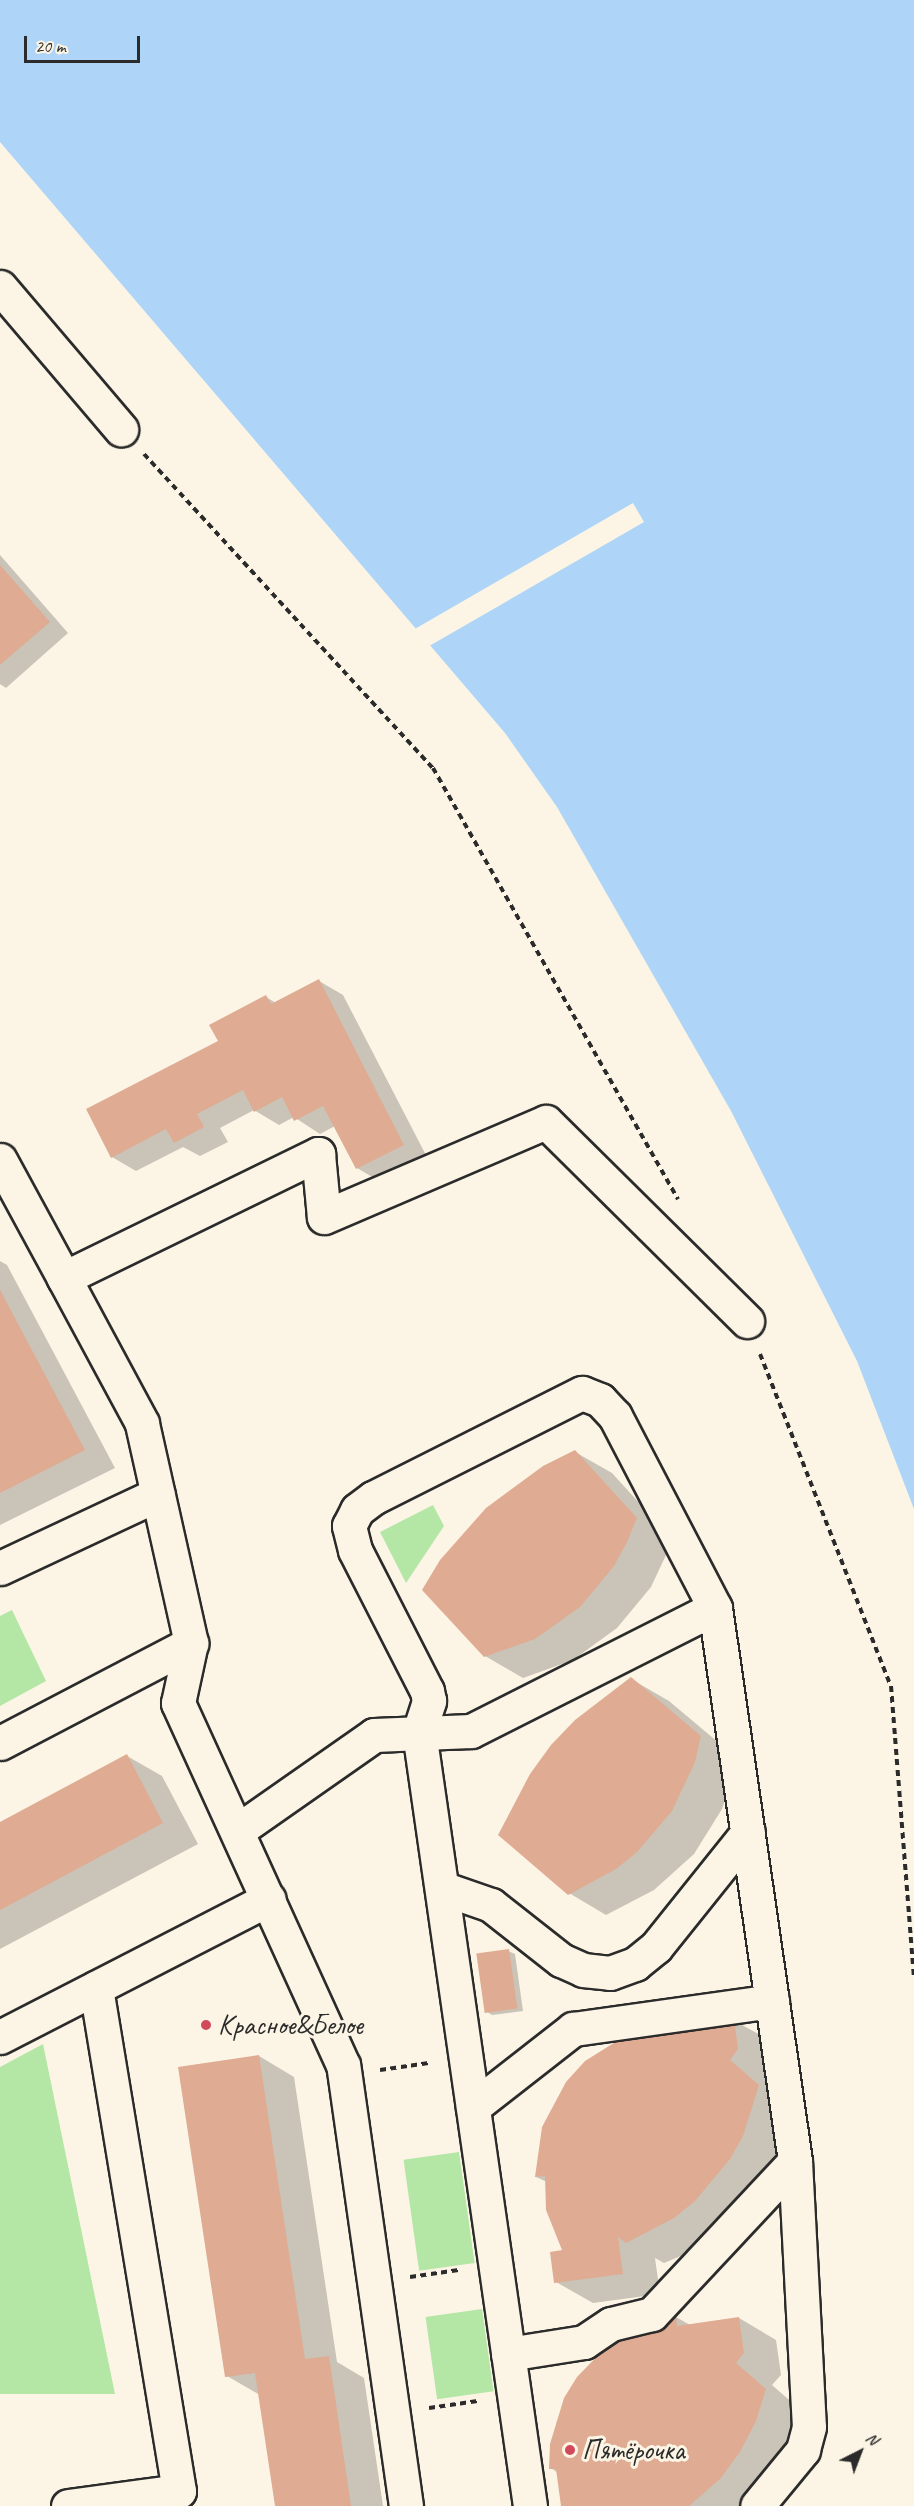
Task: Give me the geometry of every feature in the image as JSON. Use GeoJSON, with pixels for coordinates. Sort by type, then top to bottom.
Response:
{"type":"FeatureCollection","features":[{"type":"Feature","properties":{"kind":"street"},"geometry":{"type":"LineString","coordinates":[[0,287],[121,429]]}},
{"type":"Feature","properties":{"kind":"street"},"geometry":{"type":"LineString","coordinates":[[64,1278],[318,1154],[324,1217],[546,1122],[747,1321]]}},
{"type":"Feature","properties":{"kind":"street"},"geometry":{"type":"LineString","coordinates":[[0,1160],[142,1423],[191,1643],[178,1703],[343,2065],[406,2506]]}},
{"type":"Feature","properties":{"kind":"street"},"geometry":{"type":"LineString","coordinates":[[530,2506],[419,1732],[429,1701],[427,1691],[356,1550],[350,1526],[357,1510],[373,1498],[562,1400],[582,1393],[600,1400],[615,1416],[715,1608],[795,2161],[808,2439],[796,2459],[757,2506]]}},
{"type":"Feature","properties":{"kind":"street"},"geometry":{"type":"LineString","coordinates":[[0,1568],[158,1494]]}},
{"type":"Feature","properties":{"kind":"street"},"geometry":{"type":"LineString","coordinates":[[237,1831],[374,1735],[471,1731],[715,1608]]}},
{"type":"Feature","properties":{"kind":"street"},"geometry":{"type":"LineString","coordinates":[[0,1743],[191,1643]]}},
{"type":"Feature","properties":{"kind":"street"},"geometry":{"type":"LineString","coordinates":[[442,1888],[492,1905],[561,1960],[583,1970],[610,1973],[635,1964],[656,1947],[748,1832]]}},
{"type":"Feature","properties":{"kind":"street"},"geometry":{"type":"LineString","coordinates":[[0,2037],[269,1899]]}},
{"type":"Feature","properties":{"kind":"street"},"geometry":{"type":"LineString","coordinates":[[68,2506],[179,2491],[96,1988]]}},
{"type":"Feature","properties":{"kind":"street"},"geometry":{"type":"LineString","coordinates":[[473,2107],[573,2029],[772,2001]]}},
{"type":"Feature","properties":{"kind":"street"},"geometry":{"type":"LineString","coordinates":[[508,2354],[585,2342],[611,2324],[652,2314],[795,2161]]}},
{"type":"Feature","properties":{"kind":"path"},"geometry":{"type":"LineString","coordinates":[[344,2075],[466,2058]]}},
{"type":"Feature","properties":{"kind":"path"},"geometry":{"type":"LineString","coordinates":[[374,2282],[468,2269]]}},
{"type":"Feature","properties":{"kind":"path"},"geometry":{"type":"LineString","coordinates":[[392,2413],[486,2400]]}},
{"type":"Feature","properties":{"kind":"green space"},"geometry":{"type":"Polygon","coordinates":[[[433,1505],[444,1526],[406,1583],[380,1532],[433,1505]]]}},
{"type":"Feature","properties":{"kind":"green space"},"geometry":{"type":"Polygon","coordinates":[[[12,1610],[46,1681],[0,1706],[0,1616],[12,1610]]]}},
{"type":"Feature","properties":{"kind":"green space"},"geometry":{"type":"Polygon","coordinates":[[[43,2044],[115,2394],[0,2394],[0,2067],[43,2044]]]}},
{"type":"Feature","properties":{"kind":"green space"},"geometry":{"type":"Polygon","coordinates":[[[459,2152],[475,2263],[419,2271],[404,2160],[459,2152]]]}},
{"type":"Feature","properties":{"kind":"green space"},"geometry":{"type":"Polygon","coordinates":[[[482,2309],[494,2391],[437,2399],[426,2317],[482,2309]]]}},
{"type":"Feature","properties":{"kind":"water"},"geometry":{"type":"Polygon","coordinates":[[[0,0],[914,0],[914,1509],[857,1361],[731,1111],[557,807],[505,733],[0,142],[0,0]]]}},
{"type":"Feature","properties":{"kind":"pier"},"geometry":{"type":"Polygon","coordinates":[[[633,503],[644,522],[424,649],[413,630],[633,503]]]}},
{"type":"Feature","properties":{"kind":"building"},"geometry":{"type":"Polygon","coordinates":[[[0,565],[50,622],[0,665],[0,565]]]}},
{"type":"Feature","properties":{"kind":"building"},"geometry":{"type":"Polygon","coordinates":[[[319,979],[404,1145],[356,1169],[323,1106],[294,1121],[282,1097],[254,1112],[243,1090],[197,1114],[204,1127],[174,1143],[166,1129],[111,1158],[86,1109],[218,1041],[209,1025],[266,995],[271,1004],[319,979]]]}},
{"type":"Feature","properties":{"kind":"building"},"geometry":{"type":"Polygon","coordinates":[[[0,1290],[85,1450],[0,1493],[0,1290]]]}},
{"type":"Feature","properties":{"kind":"building"},"geometry":{"type":"Polygon","coordinates":[[[575,1450],[637,1518],[627,1542],[614,1566],[580,1607],[535,1639],[484,1657],[422,1590],[440,1560],[486,1508],[543,1466],[575,1450]]]}},
{"type":"Feature","properties":{"kind":"building"},"geometry":{"type":"Polygon","coordinates":[[[631,1677],[701,1736],[695,1762],[672,1811],[637,1852],[616,1869],[568,1895],[498,1835],[530,1774],[551,1745],[575,1720],[631,1677]]]}},
{"type":"Feature","properties":{"kind":"building"},"geometry":{"type":"Polygon","coordinates":[[[127,1754],[163,1823],[0,1910],[0,1822],[127,1754]]]}},
{"type":"Feature","properties":{"kind":"building"},"geometry":{"type":"Polygon","coordinates":[[[509,1949],[517,2008],[485,2013],[476,1954],[509,1949]]]}},
{"type":"Feature","properties":{"kind":"building"},"geometry":{"type":"Polygon","coordinates":[[[734,2018],[738,2049],[730,2060],[759,2085],[743,2136],[730,2159],[695,2201],[674,2218],[626,2243],[618,2237],[623,2274],[554,2283],[550,2252],[562,2250],[546,2210],[545,2176],[535,2177],[542,2127],[566,2082],[585,2061],[633,2031],[734,2018]]]}},
{"type":"Feature","properties":{"kind":"building"},"geometry":{"type":"Polygon","coordinates":[[[259,2055],[305,2359],[329,2356],[351,2506],[275,2506],[255,2373],[225,2377],[178,2067],[259,2055]]]}},
{"type":"Feature","properties":{"kind":"building"},"geometry":{"type":"Polygon","coordinates":[[[676,2316],[677,2326],[739,2317],[744,2353],[736,2363],[766,2389],[756,2421],[740,2452],[720,2479],[689,2506],[561,2506],[556,2469],[549,2469],[550,2444],[564,2398],[577,2377],[610,2343],[652,2321],[676,2316]]]}},
{"type":"Feature","properties":{"kind":"place","name":"Красное&Белое"},"geometry":{"type":"Point","coordinates":[206,2025]}},
{"type":"Feature","properties":{"kind":"place","name":"Пятёрочка"},"geometry":{"type":"Point","coordinates":[570,2450]}}]}
